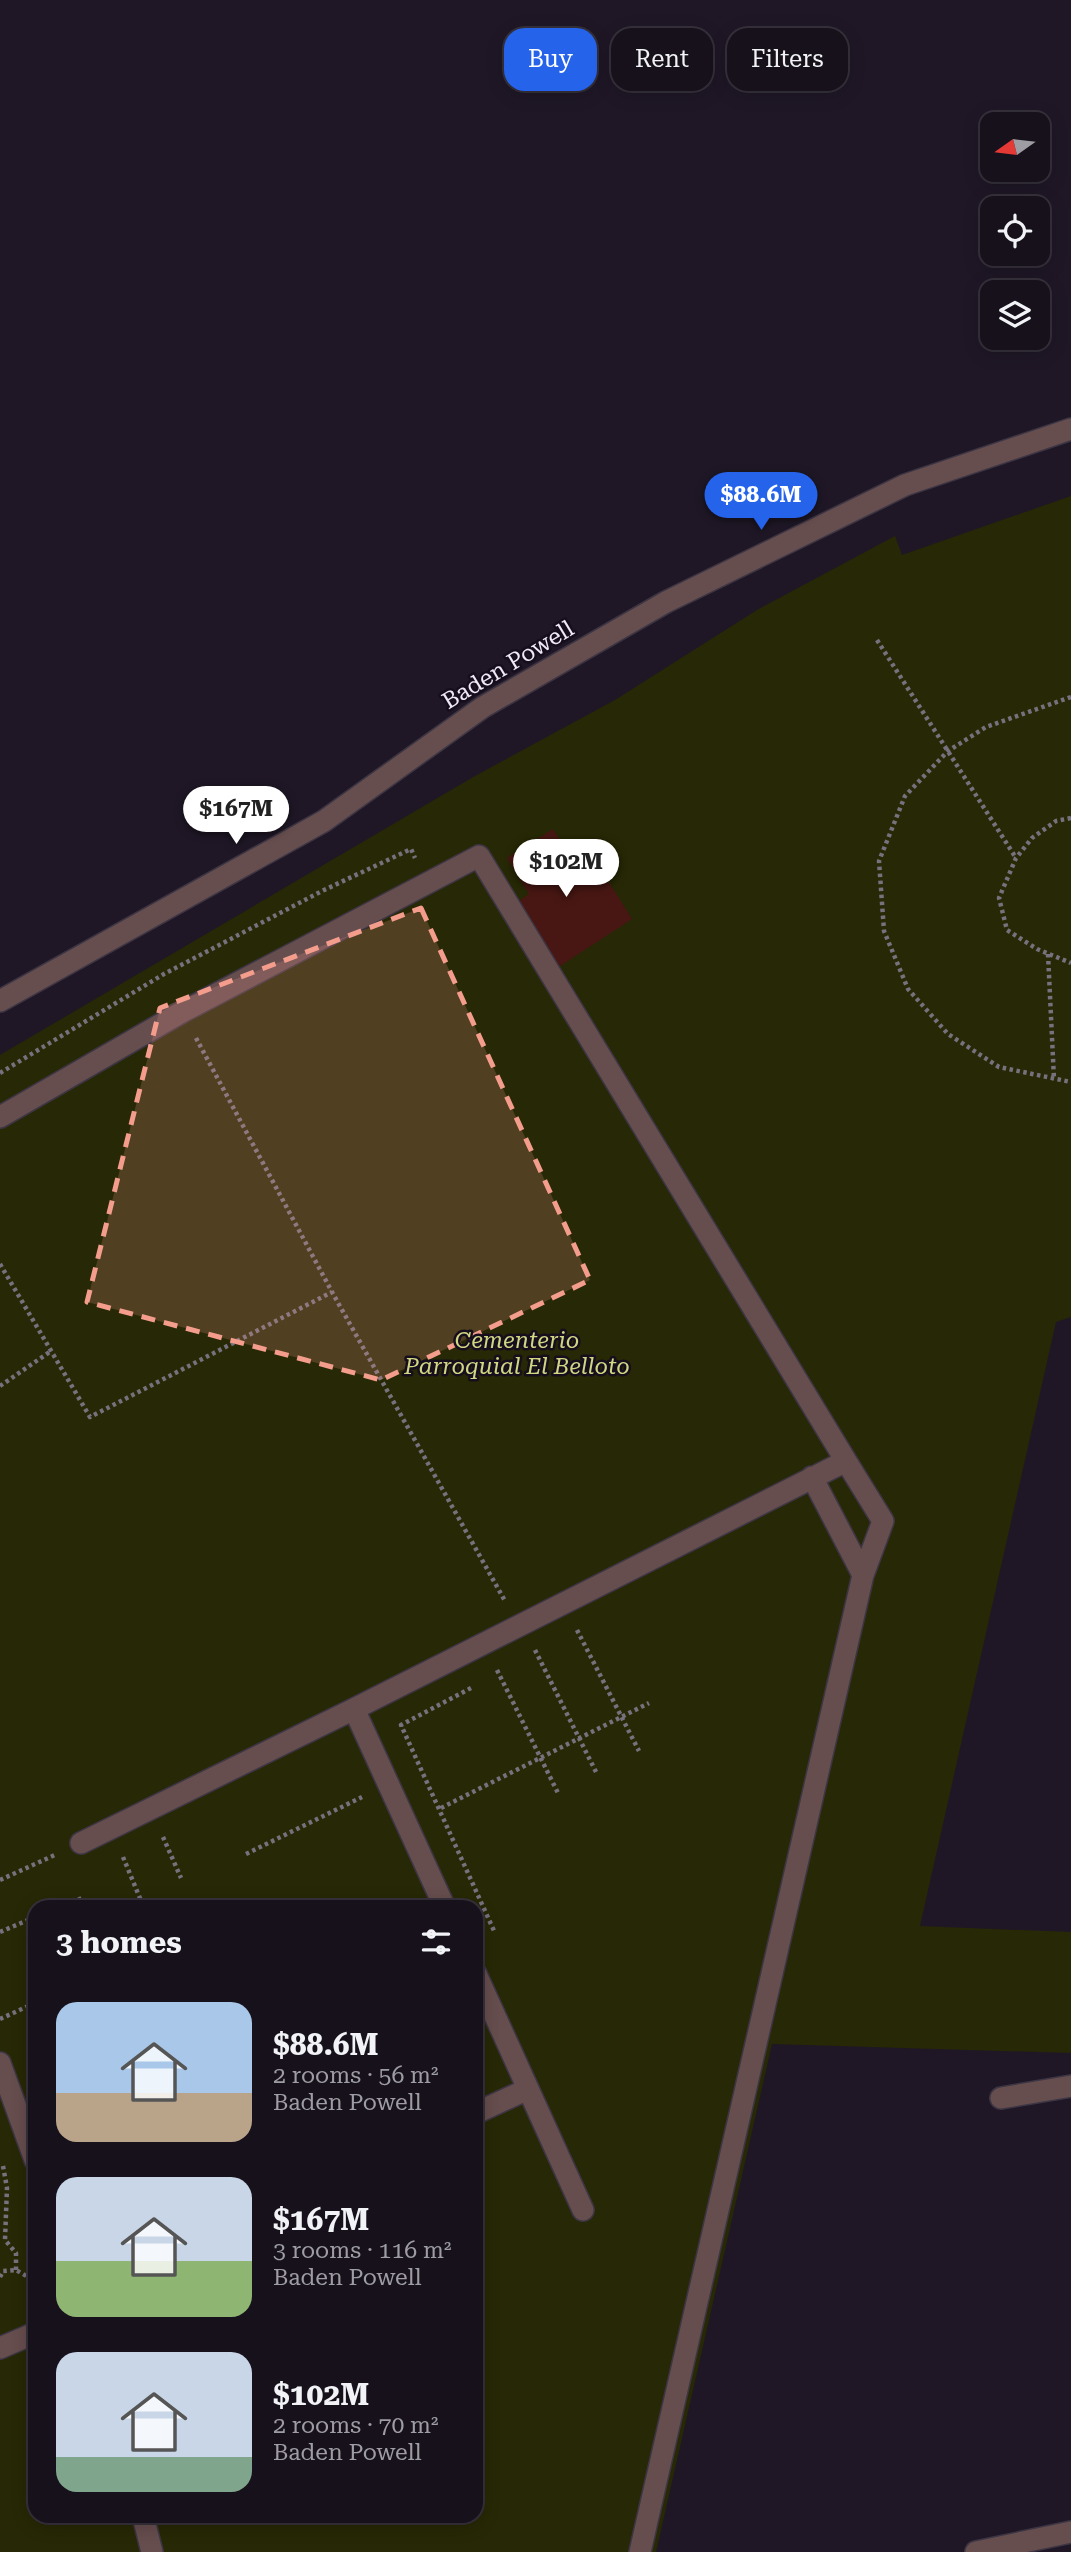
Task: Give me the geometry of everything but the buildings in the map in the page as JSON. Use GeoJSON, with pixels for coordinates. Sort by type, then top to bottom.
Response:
{"type":"FeatureCollection","features":[{"type":"Feature","properties":{"kind":"street","name":"Baden Powell"},"geometry":{"type":"LineString","coordinates":[[0,1002],[324,821],[483,706],[666,602],[905,485],[1071,429]]}},
{"type":"Feature","properties":{"kind":"street"},"geometry":{"type":"LineString","coordinates":[[0,1117],[182,1012],[479,856],[883,1521],[863,1575],[640,2552]]}},
{"type":"Feature","properties":{"kind":"street"},"geometry":{"type":"LineString","coordinates":[[80,1843],[354,1709],[846,1461]]}},
{"type":"Feature","properties":{"kind":"street"},"geometry":{"type":"LineString","coordinates":[[812,1478],[863,1575]]}},
{"type":"Feature","properties":{"kind":"street"},"geometry":{"type":"LineString","coordinates":[[354,1709],[441,1900]]}},
{"type":"Feature","properties":{"kind":"street"},"geometry":{"type":"LineString","coordinates":[[483,1989],[583,2210]]}},
{"type":"Feature","properties":{"kind":"street"},"geometry":{"type":"LineString","coordinates":[[0,2063],[28,2141]]}},
{"type":"Feature","properties":{"kind":"street"},"geometry":{"type":"LineString","coordinates":[[1001,2098],[1071,2086]]}},
{"type":"Feature","properties":{"kind":"street"},"geometry":{"type":"LineString","coordinates":[[483,2110],[528,2089]]}},
{"type":"Feature","properties":{"kind":"street"},"geometry":{"type":"LineString","coordinates":[[0,2348],[28,2336]]}},
{"type":"Feature","properties":{"kind":"street"},"geometry":{"type":"LineString","coordinates":[[145,2523],[152,2552]]}},
{"type":"Feature","properties":{"kind":"street"},"geometry":{"type":"LineString","coordinates":[[976,2552],[1071,2532]]}},
{"type":"Feature","properties":{"kind":"path"},"geometry":{"type":"LineString","coordinates":[[877,640],[1016,858]]}},
{"type":"Feature","properties":{"kind":"path"},"geometry":{"type":"LineString","coordinates":[[1071,697],[986,727],[948,751],[905,796],[879,861],[884,931],[908,989],[948,1034],[999,1068],[1071,1082]]}},
{"type":"Feature","properties":{"kind":"path"},"geometry":{"type":"LineString","coordinates":[[1071,818],[1056,821],[1032,838],[1016,858],[999,898],[1007,930],[1048,954],[1071,963]]}},
{"type":"Feature","properties":{"kind":"path"},"geometry":{"type":"LineString","coordinates":[[0,1073],[164,974],[322,891],[411,849],[425,885]]}},
{"type":"Feature","properties":{"kind":"path"},"geometry":{"type":"LineString","coordinates":[[1048,954],[1054,1079]]}},
{"type":"Feature","properties":{"kind":"path"},"geometry":{"type":"LineString","coordinates":[[182,1012],[332,1292],[506,1603],[522,1624],[597,1774]]}},
{"type":"Feature","properties":{"kind":"path"},"geometry":{"type":"LineString","coordinates":[[0,1264],[90,1418],[332,1292]]}},
{"type":"Feature","properties":{"kind":"path"},"geometry":{"type":"LineString","coordinates":[[0,1386],[51,1350]]}},
{"type":"Feature","properties":{"kind":"path"},"geometry":{"type":"LineString","coordinates":[[563,1604],[639,1751]]}},
{"type":"Feature","properties":{"kind":"path"},"geometry":{"type":"LineString","coordinates":[[484,1644],[559,1795]]}},
{"type":"Feature","properties":{"kind":"path"},"geometry":{"type":"LineString","coordinates":[[474,1686],[401,1725],[481,1900]]}},
{"type":"Feature","properties":{"kind":"path"},"geometry":{"type":"LineString","coordinates":[[401,1811],[427,1815],[649,1703]]}},
{"type":"Feature","properties":{"kind":"path"},"geometry":{"type":"LineString","coordinates":[[246,1854],[388,1784]]}},
{"type":"Feature","properties":{"kind":"path"},"geometry":{"type":"LineString","coordinates":[[150,1809],[181,1878]]}},
{"type":"Feature","properties":{"kind":"path"},"geometry":{"type":"LineString","coordinates":[[111,1829],[141,1900]]}},
{"type":"Feature","properties":{"kind":"path"},"geometry":{"type":"LineString","coordinates":[[0,1880],[80,1843]]}},
{"type":"Feature","properties":{"kind":"path"},"geometry":{"type":"LineString","coordinates":[[77,1900],[82,1898]]}},
{"type":"Feature","properties":{"kind":"path"},"geometry":{"type":"LineString","coordinates":[[483,1905],[495,1933]]}},
{"type":"Feature","properties":{"kind":"path"},"geometry":{"type":"LineString","coordinates":[[0,1932],[28,1920]]}},
{"type":"Feature","properties":{"kind":"path"},"geometry":{"type":"LineString","coordinates":[[0,2018],[28,2006]]}},
{"type":"Feature","properties":{"kind":"path"},"geometry":{"type":"LineString","coordinates":[[2,2164],[7,2188],[3,2241],[16,2253],[16,2270]]}},
{"type":"Feature","properties":{"kind":"path"},"geometry":{"type":"LineString","coordinates":[[0,2277],[2,2270],[16,2270],[28,2277]]}},
{"type":"Feature","properties":{"kind":"highlighted area"},"geometry":{"type":"Polygon","coordinates":[[[421,908],[590,1280],[381,1380],[87,1302],[160,1008],[421,908]]]}},
{"type":"Feature","properties":{"kind":"green space","name":"Cementerio Parroquial El Belloto"},"geometry":{"type":"Polygon","coordinates":[[[1071,496],[1071,1317],[1056,1322],[920,1926],[1071,1932],[1071,2053],[772,2044],[656,2552],[0,2552],[0,1055],[475,776],[615,700],[757,610],[895,536],[902,555],[1071,496]]]}}]}
